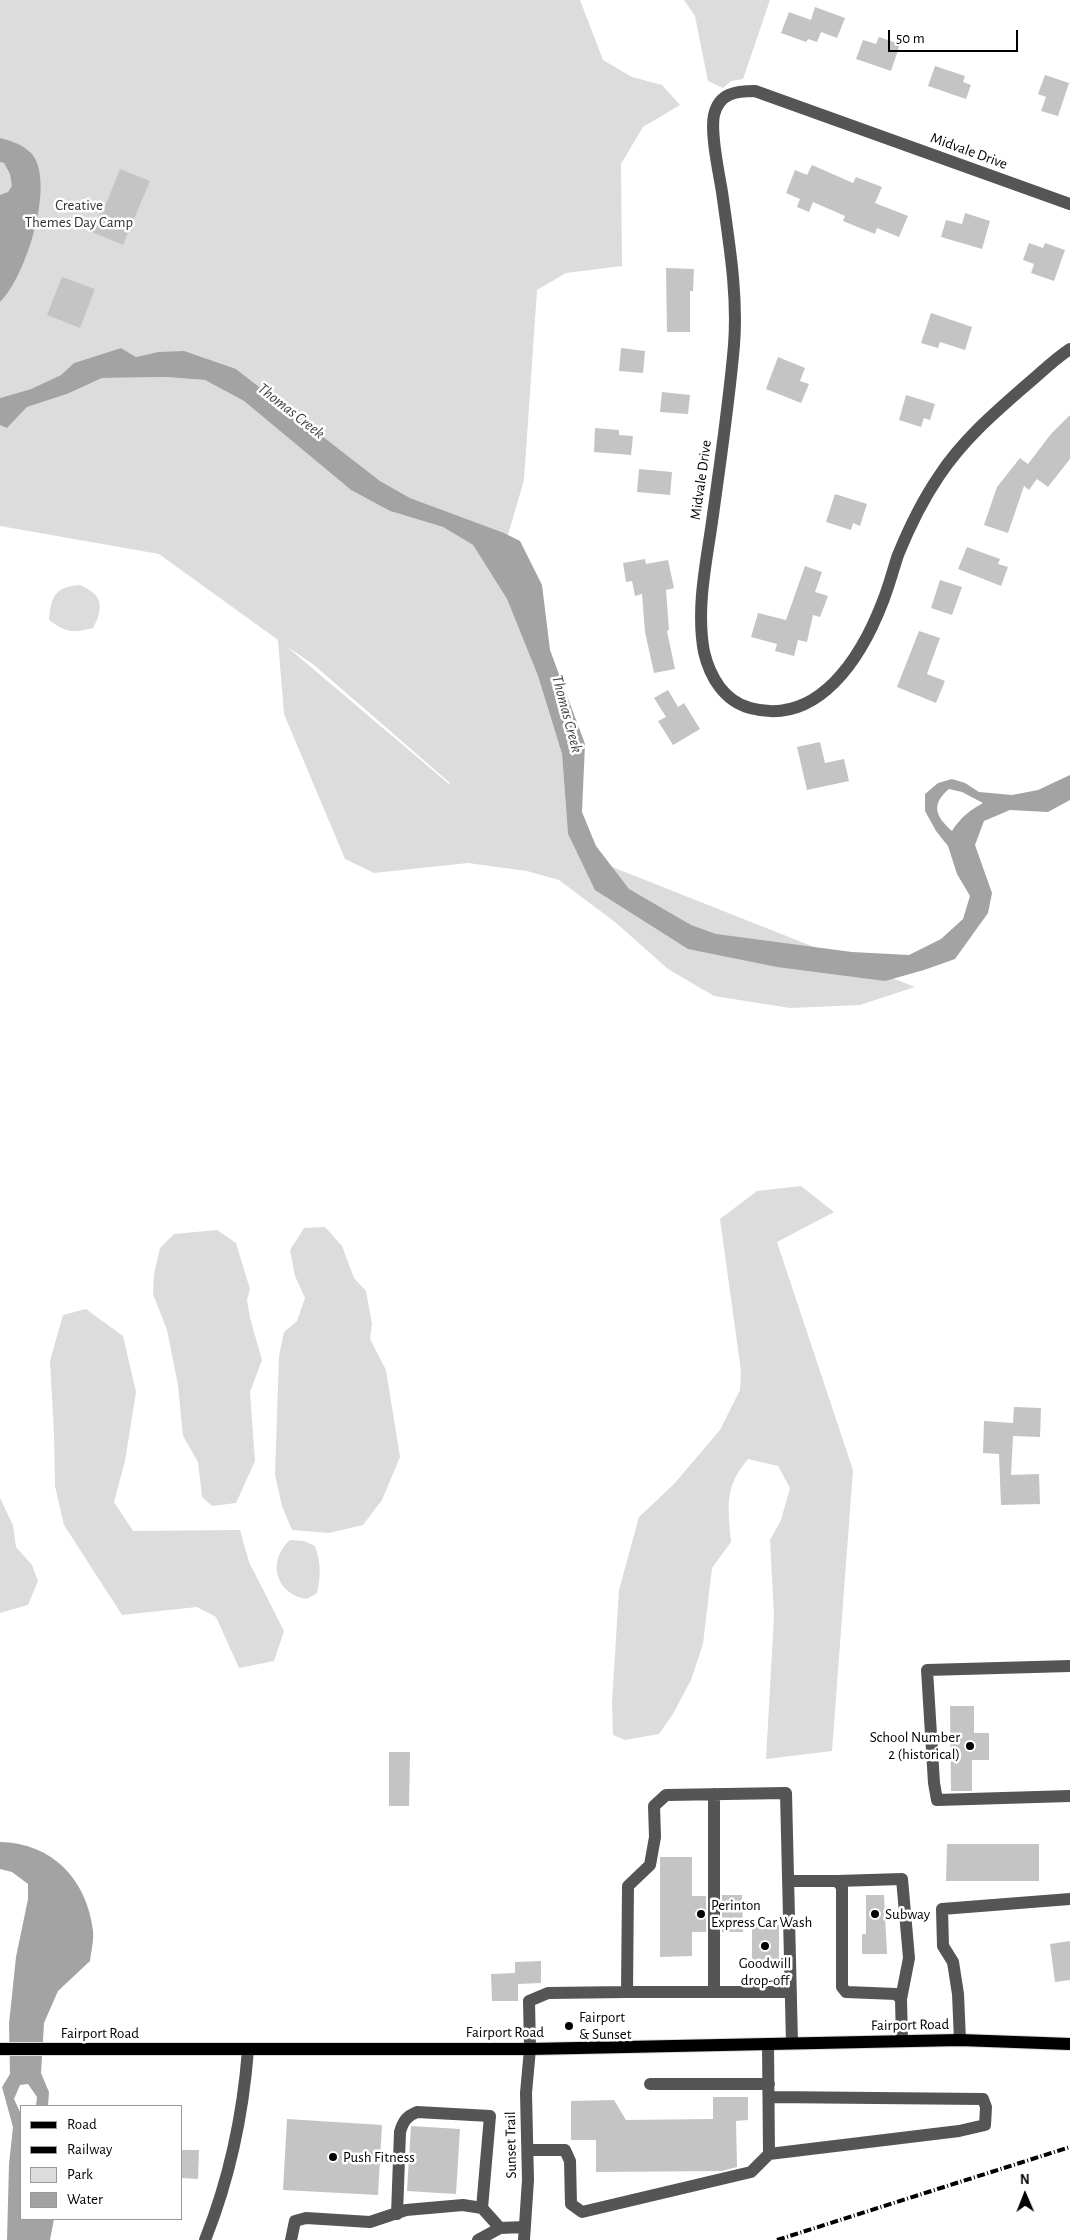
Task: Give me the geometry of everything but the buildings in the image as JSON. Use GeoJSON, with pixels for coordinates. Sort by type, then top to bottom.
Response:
{"type":"FeatureCollection","features":[{"type":"Feature","properties":{"kind":"main road","name":"Fairport Road"},"geometry":{"type":"LineString","coordinates":[[0,2049],[530,2048],[960,2040],[1070,2044]]}},
{"type":"Feature","properties":{"kind":"street","name":"Midvale Drive"},"geometry":{"type":"LineString","coordinates":[[1070,204],[755,91],[735,91],[726,95],[714,116],[715,151],[735,295],[734,342],[702,604],[704,651],[716,682],[723,692],[734,702],[748,708],[781,712],[808,703],[833,685],[846,671],[873,624],[898,556],[921,504],[941,473],[986,420],[1051,362],[1070,349]]}},
{"type":"Feature","properties":{"kind":"street"},"geometry":{"type":"LineString","coordinates":[[1070,1666],[928,1670],[934,1783],[937,1800],[1070,1796]]}},
{"type":"Feature","properties":{"kind":"street"},"geometry":{"type":"LineString","coordinates":[[791,1992],[627,1992],[628,1886],[650,1865],[656,1837],[654,1806],[666,1795],[786,1793],[791,1992],[792,2043]]}},
{"type":"Feature","properties":{"kind":"street"},"geometry":{"type":"LineString","coordinates":[[714,1794],[714,1992]]}},
{"type":"Feature","properties":{"kind":"street"},"geometry":{"type":"LineString","coordinates":[[788,1880],[902,1879],[909,1958],[901,1999],[902,2042]]}},
{"type":"Feature","properties":{"kind":"street"},"geometry":{"type":"LineString","coordinates":[[837,1880],[842,1887],[842,1988],[846,1992],[896,1994],[901,1999]]}},
{"type":"Feature","properties":{"kind":"street"},"geometry":{"type":"LineString","coordinates":[[960,2040],[958,1994],[953,1962],[943,1946],[942,1909],[1070,1899]]}},
{"type":"Feature","properties":{"kind":"street","name":"Sunset Trail"},"geometry":{"type":"LineString","coordinates":[[524,2240],[529,2150],[526,2093],[530,2048],[529,2001],[548,1993],[627,1992]]}},
{"type":"Feature","properties":{"kind":"street"},"geometry":{"type":"LineString","coordinates":[[768,2044],[769,2154]]}},
{"type":"Feature","properties":{"kind":"street"},"geometry":{"type":"LineString","coordinates":[[205,2240],[215,2214],[229,2163],[245,2091],[248,2050]]}},
{"type":"Feature","properties":{"kind":"street"},"geometry":{"type":"LineString","coordinates":[[529,2150],[566,2150],[570,2161],[571,2204],[582,2212],[751,2172],[769,2154],[959,2131],[986,2125],[986,2107],[983,2100],[650,2084]]}},
{"type":"Feature","properties":{"kind":"street"},"geometry":{"type":"LineString","coordinates":[[397,2214],[400,2132],[402,2123],[409,2115],[417,2112],[490,2116],[482,2208]]}},
{"type":"Feature","properties":{"kind":"street"},"geometry":{"type":"LineString","coordinates":[[291,2240],[295,2221],[306,2218],[370,2222],[406,2210],[463,2205],[482,2208],[500,2228]]}},
{"type":"Feature","properties":{"kind":"street"},"geometry":{"type":"LineString","coordinates":[[478,2240],[500,2228],[525,2227]]}},
{"type":"Feature","properties":{"kind":"green space","name":"Creative Themes Day Camp"},"geometry":{"type":"Polygon","coordinates":[[[0,0],[580,0],[603,60],[632,77],[662,85],[680,105],[643,127],[621,164],[622,266],[566,273],[537,290],[524,480],[508,535],[410,498],[380,481],[236,369],[158,352],[136,357],[121,348],[74,363],[61,375],[31,389],[0,398],[0,0]]]}},
{"type":"Feature","properties":{"kind":"green space"},"geometry":{"type":"Polygon","coordinates":[[[684,0],[770,0],[743,79],[731,81],[723,88],[708,81],[695,16],[684,0]]]}},
{"type":"Feature","properties":{"kind":"green space"},"geometry":{"type":"Polygon","coordinates":[[[166,377],[205,380],[244,401],[351,490],[390,511],[443,527],[473,545],[507,599],[538,676],[562,754],[568,834],[577,853],[915,987],[860,1005],[790,1008],[714,996],[668,969],[615,922],[559,880],[527,871],[468,863],[374,873],[345,859],[284,714],[278,640],[159,554],[0,526],[0,425],[7,428],[27,407],[67,394],[102,378],[166,377]],[[286,646],[450,783],[314,665],[286,646]]]}},
{"type":"Feature","properties":{"kind":"green space"},"geometry":{"type":"Polygon","coordinates":[[[79,585],[93,592],[97,597],[100,607],[99,614],[93,628],[80,631],[65,630],[49,620],[51,606],[55,595],[59,591],[79,585]]]}},
{"type":"Feature","properties":{"kind":"green space"},"geometry":{"type":"Polygon","coordinates":[[[801,1186],[834,1212],[777,1242],[853,1470],[832,1751],[766,1759],[774,1616],[770,1540],[781,1520],[790,1488],[778,1466],[748,1459],[740,1469],[731,1488],[729,1518],[731,1542],[712,1568],[703,1644],[691,1680],[673,1714],[659,1734],[625,1740],[613,1735],[612,1703],[619,1590],[639,1517],[674,1484],[720,1430],[740,1390],[741,1371],[720,1219],[757,1191],[801,1186]]]}},
{"type":"Feature","properties":{"kind":"green space"},"geometry":{"type":"Polygon","coordinates":[[[325,1227],[342,1246],[354,1278],[366,1291],[372,1324],[370,1339],[386,1370],[400,1457],[382,1500],[363,1525],[329,1533],[292,1530],[282,1506],[275,1475],[279,1356],[284,1332],[297,1321],[305,1298],[295,1276],[290,1250],[304,1228],[325,1227]]]}},
{"type":"Feature","properties":{"kind":"green space"},"geometry":{"type":"Polygon","coordinates":[[[217,1230],[236,1243],[250,1289],[247,1300],[250,1318],[262,1360],[250,1392],[255,1461],[236,1503],[212,1506],[202,1497],[198,1462],[183,1436],[178,1385],[167,1330],[153,1294],[154,1274],[160,1248],[174,1234],[217,1230]]]}},
{"type":"Feature","properties":{"kind":"green space"},"geometry":{"type":"Polygon","coordinates":[[[86,1309],[123,1336],[136,1392],[125,1461],[114,1502],[133,1531],[240,1530],[249,1562],[284,1631],[274,1661],[239,1668],[216,1617],[197,1607],[122,1615],[64,1525],[55,1486],[50,1361],[63,1315],[86,1309]]]}},
{"type":"Feature","properties":{"kind":"green space"},"geometry":{"type":"Polygon","coordinates":[[[0,1498],[13,1525],[16,1547],[32,1565],[38,1581],[28,1605],[0,1613],[0,1498]]]}},
{"type":"Feature","properties":{"kind":"green space"},"geometry":{"type":"Polygon","coordinates":[[[290,1540],[304,1541],[315,1546],[317,1552],[320,1569],[317,1593],[307,1599],[296,1596],[288,1591],[278,1576],[278,1558],[290,1540]]]}},
{"type":"Feature","properties":{"kind":"water"},"geometry":{"type":"Polygon","coordinates":[[[0,138],[20,145],[31,153],[38,166],[41,185],[35,229],[28,252],[10,290],[0,302],[0,195],[8,192],[12,186],[10,174],[4,163],[0,162],[0,138]]]}},
{"type":"Feature","properties":{"kind":"water","name":"Thomas Creek"},"geometry":{"type":"Polygon","coordinates":[[[121,348],[136,357],[158,352],[184,351],[236,369],[380,481],[410,498],[504,533],[520,541],[542,585],[550,650],[585,744],[582,812],[596,846],[629,889],[691,925],[716,934],[852,952],[909,955],[941,939],[963,919],[970,896],[957,874],[948,846],[936,831],[925,811],[925,794],[938,783],[952,779],[965,783],[979,792],[1012,795],[1038,790],[1070,775],[1070,800],[1048,812],[1010,810],[984,821],[975,845],[992,893],[988,913],[955,959],[885,981],[777,967],[688,949],[595,890],[568,834],[562,754],[538,676],[507,599],[473,545],[443,527],[390,511],[351,490],[244,401],[205,380],[166,377],[102,378],[67,394],[27,407],[7,428],[0,425],[0,398],[31,389],[61,375],[74,363],[121,348]],[[949,789],[939,800],[937,810],[939,815],[946,826],[952,831],[958,822],[983,803],[962,792],[949,789]]]}},
{"type":"Feature","properties":{"kind":"water"},"geometry":{"type":"Polygon","coordinates":[[[0,1842],[19,1844],[36,1849],[51,1857],[75,1881],[83,1896],[93,1931],[90,1961],[58,1991],[44,2023],[41,2073],[49,2092],[48,2105],[36,2105],[37,2097],[28,2084],[20,2085],[14,2099],[20,2112],[20,2220],[54,2220],[50,2240],[7,2240],[9,2164],[13,2127],[2,2087],[10,2074],[9,2024],[16,1957],[28,1899],[28,1884],[12,1872],[0,1869],[0,1842]]]}},
{"type":"Feature","properties":{"kind":"railway"},"geometry":{"type":"LineString","coordinates":[[777,2240],[1070,2147]]}},
{"type":"Feature","properties":{"kind":"place","name":"School Number 2 (historical)"},"geometry":{"type":"Point","coordinates":[970,1746]}},
{"type":"Feature","properties":{"kind":"place","name":"Perinton Express Car Wash"},"geometry":{"type":"Point","coordinates":[701,1914]}},
{"type":"Feature","properties":{"kind":"place","name":"Subway"},"geometry":{"type":"Point","coordinates":[875,1914]}},
{"type":"Feature","properties":{"kind":"place","name":"Goodwill drop-off"},"geometry":{"type":"Point","coordinates":[765,1946]}},
{"type":"Feature","properties":{"kind":"place","name":"Fairport & Sunset"},"geometry":{"type":"Point","coordinates":[569,2026]}},
{"type":"Feature","properties":{"kind":"place","name":"Push Fitness"},"geometry":{"type":"Point","coordinates":[333,2157]}}]}
